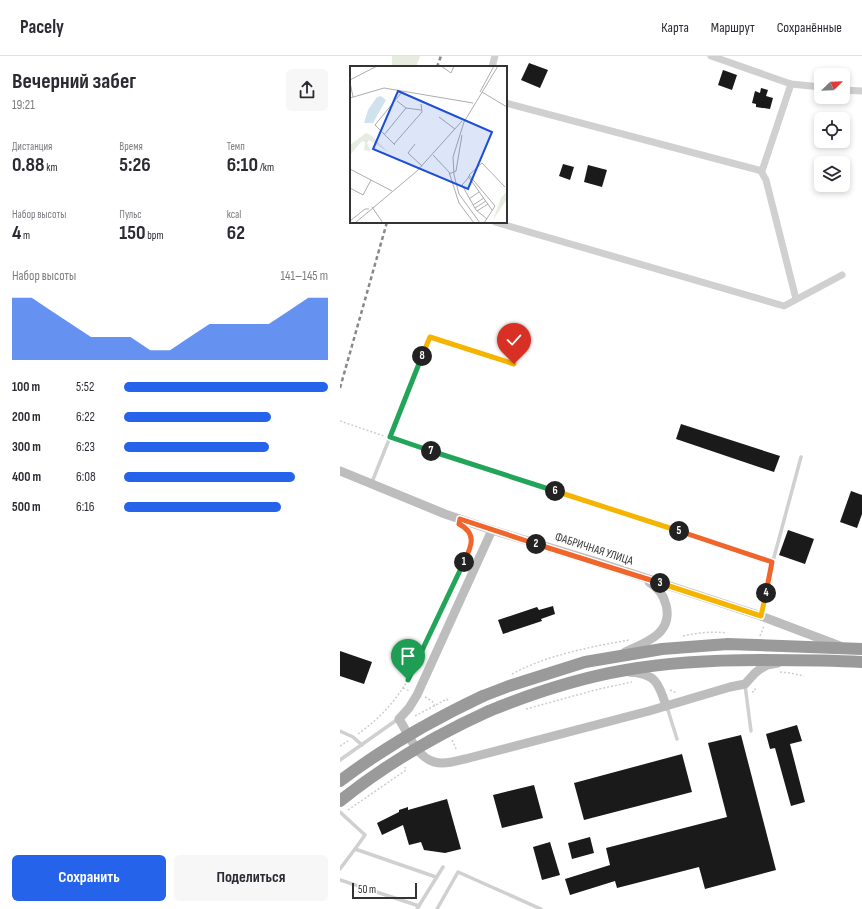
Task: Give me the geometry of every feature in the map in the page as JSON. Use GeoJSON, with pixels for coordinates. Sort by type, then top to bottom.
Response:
{"type":"FeatureCollection","features":[{"type":"Feature","properties":{"kind":"highway"},"geometry":{"type":"LineString","coordinates":[[340,781],[381,751],[450,711],[509,686],[585,662],[619,655],[662,649],[728,644],[843,647],[862,649]]}},
{"type":"Feature","properties":{"kind":"highway"},"geometry":{"type":"LineString","coordinates":[[340,801],[373,776],[457,725],[489,711],[578,680],[613,672],[664,664],[696,661],[790,660],[862,662]]}},
{"type":"Feature","properties":{"kind":"street"},"geometry":{"type":"LineString","coordinates":[[492,66],[495,56]]}},
{"type":"Feature","properties":{"kind":"street"},"geometry":{"type":"LineString","coordinates":[[711,56],[791,84],[814,86]]}},
{"type":"Feature","properties":{"kind":"street"},"geometry":{"type":"LineString","coordinates":[[760,171],[762,171],[791,84]]}},
{"type":"Feature","properties":{"kind":"street"},"geometry":{"type":"LineString","coordinates":[[850,91],[862,92]]}},
{"type":"Feature","properties":{"kind":"street"},"geometry":{"type":"LineString","coordinates":[[507,103],[760,171],[766,180],[796,299]]}},
{"type":"Feature","properties":{"kind":"street"},"geometry":{"type":"LineString","coordinates":[[498,223],[784,306],[842,275]]}},
{"type":"Feature","properties":{"kind":"street","name":"ФАБРИЧНАЯ УЛИЦА"},"geometry":{"type":"LineString","coordinates":[[340,471],[446,514],[640,577],[843,647]]}},
{"type":"Feature","properties":{"kind":"street"},"geometry":{"type":"LineString","coordinates":[[492,530],[417,695],[409,708],[399,719],[423,756],[428,760],[441,763],[469,758],[688,700],[745,684],[754,673],[760,669],[790,660]]}},
{"type":"Feature","properties":{"kind":"street"},"geometry":{"type":"LineString","coordinates":[[619,655],[651,639],[659,633],[664,626],[667,609],[661,591],[640,577]]}},
{"type":"Feature","properties":{"kind":"street"},"geometry":{"type":"LineString","coordinates":[[613,672],[632,672],[655,680],[666,706]]}},
{"type":"Feature","properties":{"kind":"lane"},"geometry":{"type":"LineString","coordinates":[[371,483],[430,337],[514,364]]}},
{"type":"Feature","properties":{"kind":"lane"},"geometry":{"type":"LineString","coordinates":[[763,620],[772,562],[801,457]]}},
{"type":"Feature","properties":{"kind":"lane"},"geometry":{"type":"LineString","coordinates":[[745,684],[752,731]]}},
{"type":"Feature","properties":{"kind":"lane"},"geometry":{"type":"LineString","coordinates":[[666,706],[677,739]]}},
{"type":"Feature","properties":{"kind":"lane"},"geometry":{"type":"LineString","coordinates":[[340,760],[399,719]]}},
{"type":"Feature","properties":{"kind":"lane"},"geometry":{"type":"LineString","coordinates":[[340,731],[353,737],[362,745]]}},
{"type":"Feature","properties":{"kind":"lane"},"geometry":{"type":"LineString","coordinates":[[340,812],[365,835],[340,869]]}},
{"type":"Feature","properties":{"kind":"lane"},"geometry":{"type":"LineString","coordinates":[[355,849],[436,877]]}},
{"type":"Feature","properties":{"kind":"lane"},"geometry":{"type":"LineString","coordinates":[[340,880],[418,907],[443,867]]}},
{"type":"Feature","properties":{"kind":"lane"},"geometry":{"type":"LineString","coordinates":[[437,909],[458,872],[541,909]]}},
{"type":"Feature","properties":{"kind":"path"},"geometry":{"type":"LineString","coordinates":[[340,421],[772,562]]}},
{"type":"Feature","properties":{"kind":"path"},"geometry":{"type":"LineString","coordinates":[[340,746],[372,724],[388,709],[398,697],[408,680],[472,546],[470,534],[467,530]]}},
{"type":"Feature","properties":{"kind":"path"},"geometry":{"type":"LineString","coordinates":[[760,638],[763,620]]}},
{"type":"Feature","properties":{"kind":"path"},"geometry":{"type":"LineString","coordinates":[[508,676],[527,666],[560,655],[631,640]]}},
{"type":"Feature","properties":{"kind":"path"},"geometry":{"type":"LineString","coordinates":[[526,709],[591,691],[634,682]]}},
{"type":"Feature","properties":{"kind":"path"},"geometry":{"type":"LineString","coordinates":[[667,688],[677,694],[687,693],[688,700]]}},
{"type":"Feature","properties":{"kind":"path"},"geometry":{"type":"LineString","coordinates":[[415,716],[447,700],[449,704]]}},
{"type":"Feature","properties":{"kind":"path"},"geometry":{"type":"LineString","coordinates":[[344,816],[348,810],[406,770]]}},
{"type":"Feature","properties":{"kind":"shaded area"},"geometry":{"type":"Polygon","coordinates":[[[392,56],[420,56],[416,66],[392,66],[392,56]]]}},
{"type":"Feature","properties":{"kind":"building"},"geometry":{"type":"Polygon","coordinates":[[[529,63],[548,70],[540,88],[521,80],[529,63]]]}},
{"type":"Feature","properties":{"kind":"building"},"geometry":{"type":"Polygon","coordinates":[[[723,70],[737,75],[732,90],[718,85],[723,70]]]}},
{"type":"Feature","properties":{"kind":"building"},"geometry":{"type":"Polygon","coordinates":[[[761,88],[768,90],[766,96],[773,98],[770,109],[756,107],[756,104],[752,103],[755,91],[760,93],[761,88]]]}},
{"type":"Feature","properties":{"kind":"building"},"geometry":{"type":"Polygon","coordinates":[[[563,164],[574,167],[570,180],[559,176],[563,164]]]}},
{"type":"Feature","properties":{"kind":"building"},"geometry":{"type":"Polygon","coordinates":[[[588,165],[607,170],[602,187],[584,182],[588,165]]]}},
{"type":"Feature","properties":{"kind":"building"},"geometry":{"type":"Polygon","coordinates":[[[681,424],[780,456],[774,472],[676,439],[681,424]]]}},
{"type":"Feature","properties":{"kind":"building"},"geometry":{"type":"Polygon","coordinates":[[[851,491],[862,495],[862,514],[857,528],[840,522],[851,491]]]}},
{"type":"Feature","properties":{"kind":"building"},"geometry":{"type":"Polygon","coordinates":[[[788,530],[814,539],[805,564],[779,555],[788,530]]]}},
{"type":"Feature","properties":{"kind":"building"},"geometry":{"type":"Polygon","coordinates":[[[553,606],[555,614],[541,619],[542,621],[503,634],[498,620],[537,607],[539,610],[553,606]]]}},
{"type":"Feature","properties":{"kind":"building"},"geometry":{"type":"Polygon","coordinates":[[[340,651],[372,662],[364,684],[340,676],[340,651]]]}},
{"type":"Feature","properties":{"kind":"building"},"geometry":{"type":"Polygon","coordinates":[[[797,725],[802,741],[790,744],[805,802],[791,806],[775,748],[770,749],[766,734],[797,725]]]}},
{"type":"Feature","properties":{"kind":"building"},"geometry":{"type":"Polygon","coordinates":[[[741,735],[776,870],[705,889],[699,867],[617,888],[615,881],[570,895],[565,879],[610,865],[606,848],[727,817],[708,743],[741,735]]]}},
{"type":"Feature","properties":{"kind":"building"},"geometry":{"type":"Polygon","coordinates":[[[682,754],[692,792],[584,820],[574,783],[682,754]]]}},
{"type":"Feature","properties":{"kind":"building"},"geometry":{"type":"Polygon","coordinates":[[[534,785],[543,818],[502,828],[493,795],[534,785]]]}},
{"type":"Feature","properties":{"kind":"building"},"geometry":{"type":"Polygon","coordinates":[[[447,799],[461,849],[445,853],[424,850],[421,842],[409,845],[403,825],[382,835],[377,823],[399,812],[399,810],[408,807],[408,810],[447,799]]]}},
{"type":"Feature","properties":{"kind":"building"},"geometry":{"type":"Polygon","coordinates":[[[590,837],[594,853],[572,859],[568,843],[590,837]]]}},
{"type":"Feature","properties":{"kind":"building"},"geometry":{"type":"Polygon","coordinates":[[[550,842],[560,875],[542,880],[533,847],[550,842]]]}},
{"type":"Feature","properties":{"kind":"railway"},"geometry":{"type":"LineString","coordinates":[[437,66],[441,56]]}},
{"type":"Feature","properties":{"kind":"railway"},"geometry":{"type":"LineString","coordinates":[[340,388],[387,223]]}},
{"type":"Feature","properties":{"kind":"route"},"geometry":{"type":"LineString","coordinates":[[408,680],[472,546],[470,534],[463,526],[459,524],[460,519],[761,616],[772,562],[390,437],[430,337],[514,364]]}}]}
